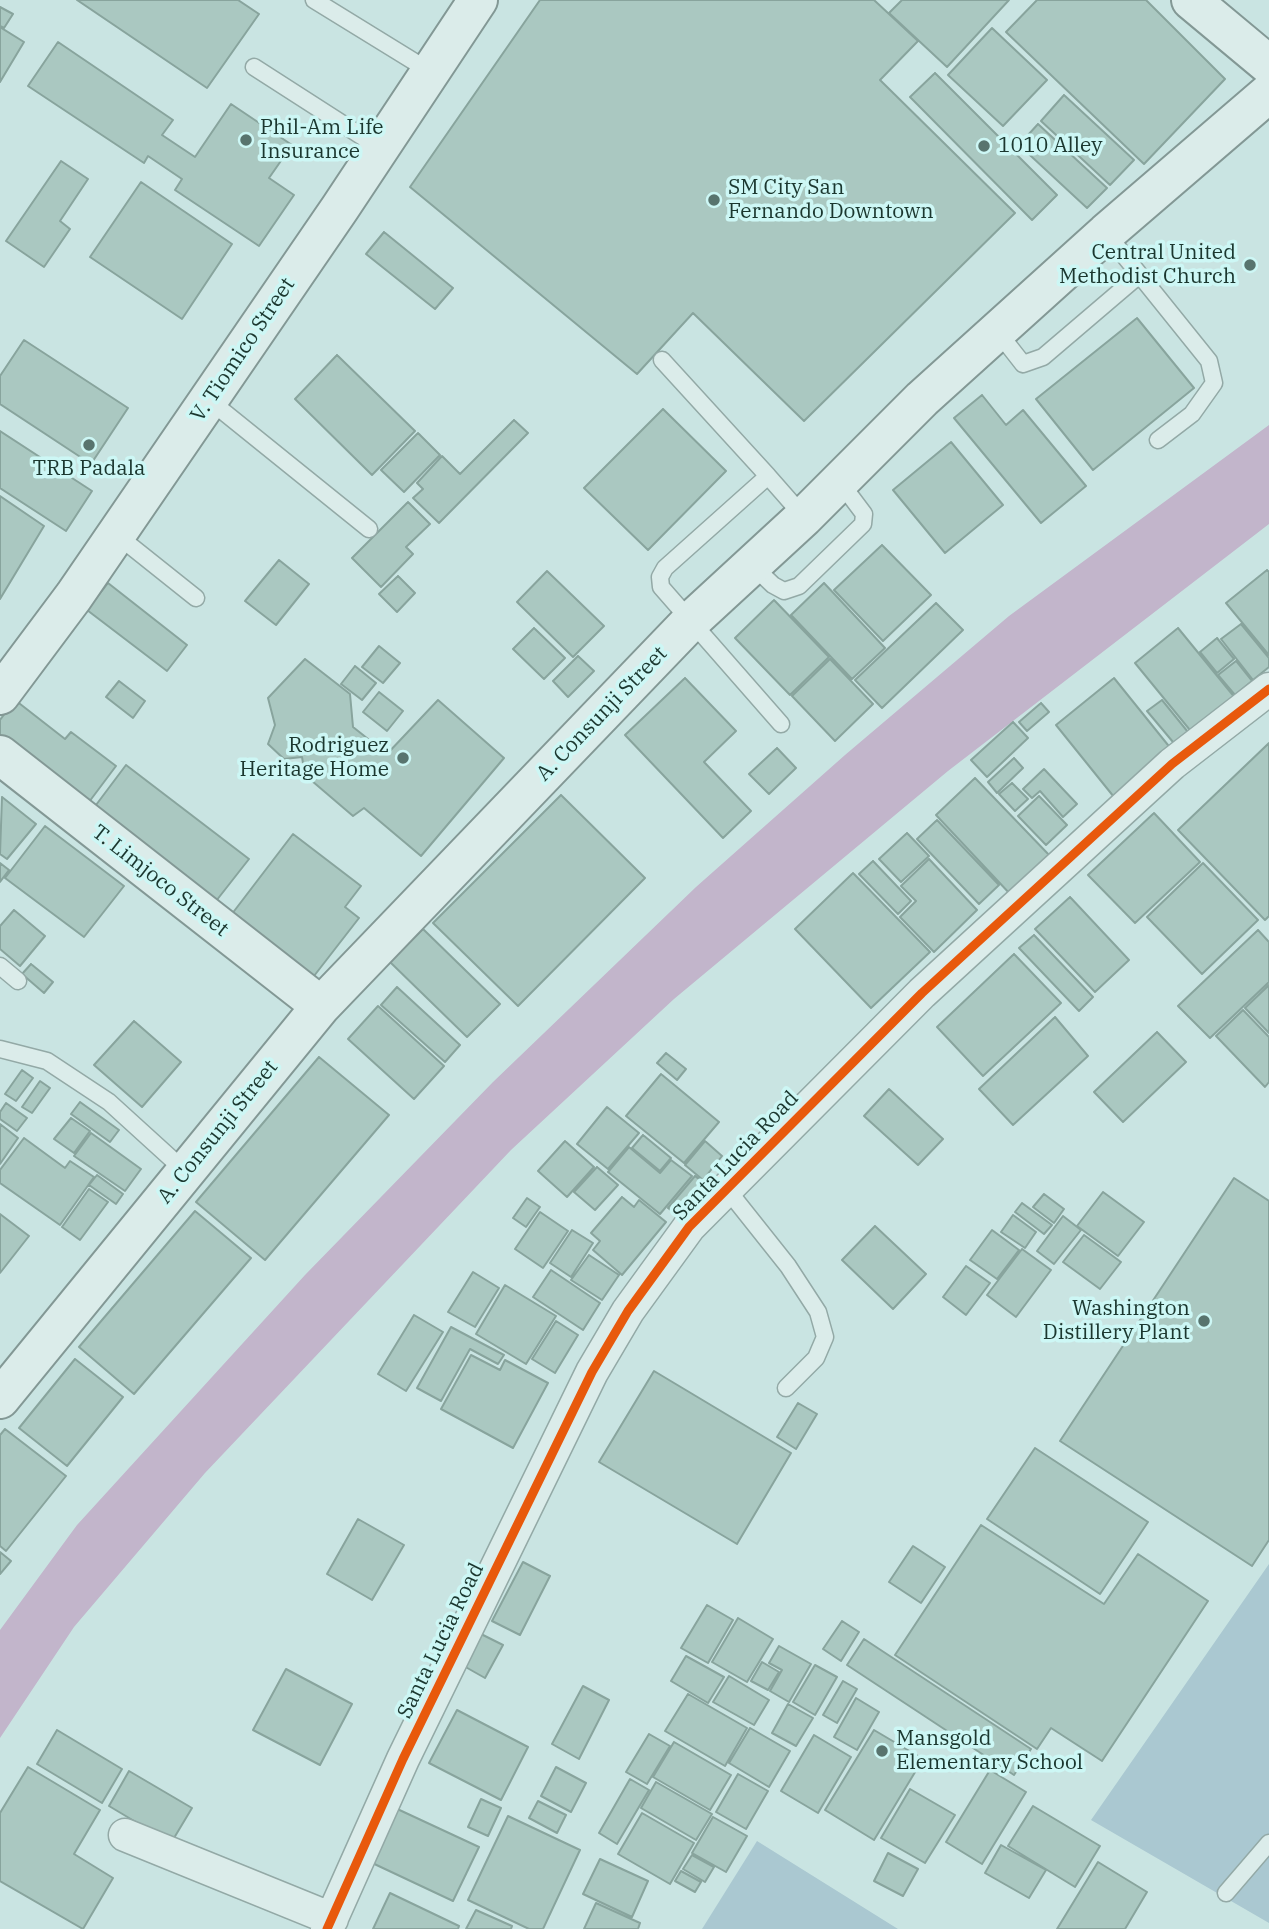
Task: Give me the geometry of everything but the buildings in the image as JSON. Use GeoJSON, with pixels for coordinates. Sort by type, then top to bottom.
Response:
{"type":"FeatureCollection","features":[{"type":"Feature","properties":{"kind":"main road","name":"V. Tiomico Street"},"geometry":{"type":"LineString","coordinates":[[0,695],[117,535],[478,0]]}},
{"type":"Feature","properties":{"kind":"main road"},"geometry":{"type":"LineString","coordinates":[[1191,0],[1269,65]]}},
{"type":"Feature","properties":{"kind":"main road","name":"A. Consunji Street"},"geometry":{"type":"LineString","coordinates":[[6,1381],[186,1172],[321,1006],[690,622],[804,517],[922,399],[1106,233],[1269,93]]}},
{"type":"Feature","properties":{"kind":"main road","name":"T. Limjoco Street"},"geometry":{"type":"LineString","coordinates":[[0,755],[321,1006]]}},
{"type":"Feature","properties":{"kind":"street","name":"Santa Lucia Road"},"geometry":{"type":"LineString","coordinates":[[329,1924],[403,1759],[593,1372],[636,1301],[689,1227],[922,993],[1172,764],[1269,689]]}},
{"type":"Feature","properties":{"kind":"street"},"geometry":{"type":"LineString","coordinates":[[125,1835],[329,1924]]}},
{"type":"Feature","properties":{"kind":"lane"},"geometry":{"type":"LineString","coordinates":[[314,0],[430,72]]}},
{"type":"Feature","properties":{"kind":"lane"},"geometry":{"type":"LineString","coordinates":[[254,67],[380,148]]}},
{"type":"Feature","properties":{"kind":"lane"},"geometry":{"type":"LineString","coordinates":[[1106,233],[1209,361],[1214,383],[1192,414],[1158,440]]}},
{"type":"Feature","properties":{"kind":"lane"},"geometry":{"type":"LineString","coordinates":[[997,331],[1023,364],[1043,357],[1138,276]]}},
{"type":"Feature","properties":{"kind":"lane"},"geometry":{"type":"LineString","coordinates":[[662,360],[804,517]]}},
{"type":"Feature","properties":{"kind":"lane"},"geometry":{"type":"LineString","coordinates":[[209,400],[369,529]]}},
{"type":"Feature","properties":{"kind":"lane"},"geometry":{"type":"LineString","coordinates":[[768,477],[665,568],[660,587],[781,724]]}},
{"type":"Feature","properties":{"kind":"lane"},"geometry":{"type":"LineString","coordinates":[[752,565],[773,585],[785,591],[799,586],[863,524],[864,514],[840,482]]}},
{"type":"Feature","properties":{"kind":"lane"},"geometry":{"type":"LineString","coordinates":[[117,535],[196,598]]}},
{"type":"Feature","properties":{"kind":"lane"},"geometry":{"type":"LineString","coordinates":[[0,966],[18,981]]}},
{"type":"Feature","properties":{"kind":"lane"},"geometry":{"type":"LineString","coordinates":[[0,1049],[47,1061],[109,1102],[186,1172]]}},
{"type":"Feature","properties":{"kind":"lane"},"geometry":{"type":"LineString","coordinates":[[726,1188],[788,1266],[818,1312],[825,1337],[816,1358],[786,1388]]}},
{"type":"Feature","properties":{"kind":"lane"},"geometry":{"type":"LineString","coordinates":[[1226,1893],[1269,1843]]}},
{"type":"Feature","properties":{"kind":"shaded area"},"geometry":{"type":"Polygon","coordinates":[[[1269,425],[1269,524],[948,771],[674,999],[511,1150],[205,1473],[74,1627],[0,1738],[0,1630],[77,1525],[305,1275],[493,1082],[696,887],[845,755],[1009,616],[1269,425]]]}},
{"type":"Feature","properties":{"kind":"shaded area"},"geometry":{"type":"Polygon","coordinates":[[[1269,1564],[1269,1923],[1091,1820],[1269,1564]]]}},
{"type":"Feature","properties":{"kind":"shaded area"},"geometry":{"type":"Polygon","coordinates":[[[757,1841],[898,1929],[702,1929],[757,1841]]]}},
{"type":"Feature","properties":{"kind":"cycle path"},"geometry":{"type":"LineString","coordinates":[[327,1929],[403,1759],[592,1372],[628,1311],[689,1227],[922,993],[1172,764],[1269,689]]}},
{"type":"Feature","properties":{"kind":"place","name":"Phil-Am Life Insurance"},"geometry":{"type":"Point","coordinates":[246,140]}},
{"type":"Feature","properties":{"kind":"place","name":"1010 Alley"},"geometry":{"type":"Point","coordinates":[984,146]}},
{"type":"Feature","properties":{"kind":"place","name":"SM City San Fernando Downtown"},"geometry":{"type":"Point","coordinates":[714,200]}},
{"type":"Feature","properties":{"kind":"place","name":"Central United Methodist Church"},"geometry":{"type":"Point","coordinates":[1250,265]}},
{"type":"Feature","properties":{"kind":"place","name":"TRB Padala"},"geometry":{"type":"Point","coordinates":[89,445]}},
{"type":"Feature","properties":{"kind":"place","name":"Rodriguez Heritage Home"},"geometry":{"type":"Point","coordinates":[403,758]}},
{"type":"Feature","properties":{"kind":"place","name":"Washington Distillery Plant"},"geometry":{"type":"Point","coordinates":[1204,1321]}},
{"type":"Feature","properties":{"kind":"place","name":"Mansgold Elementary School"},"geometry":{"type":"Point","coordinates":[882,1751]}}]}
